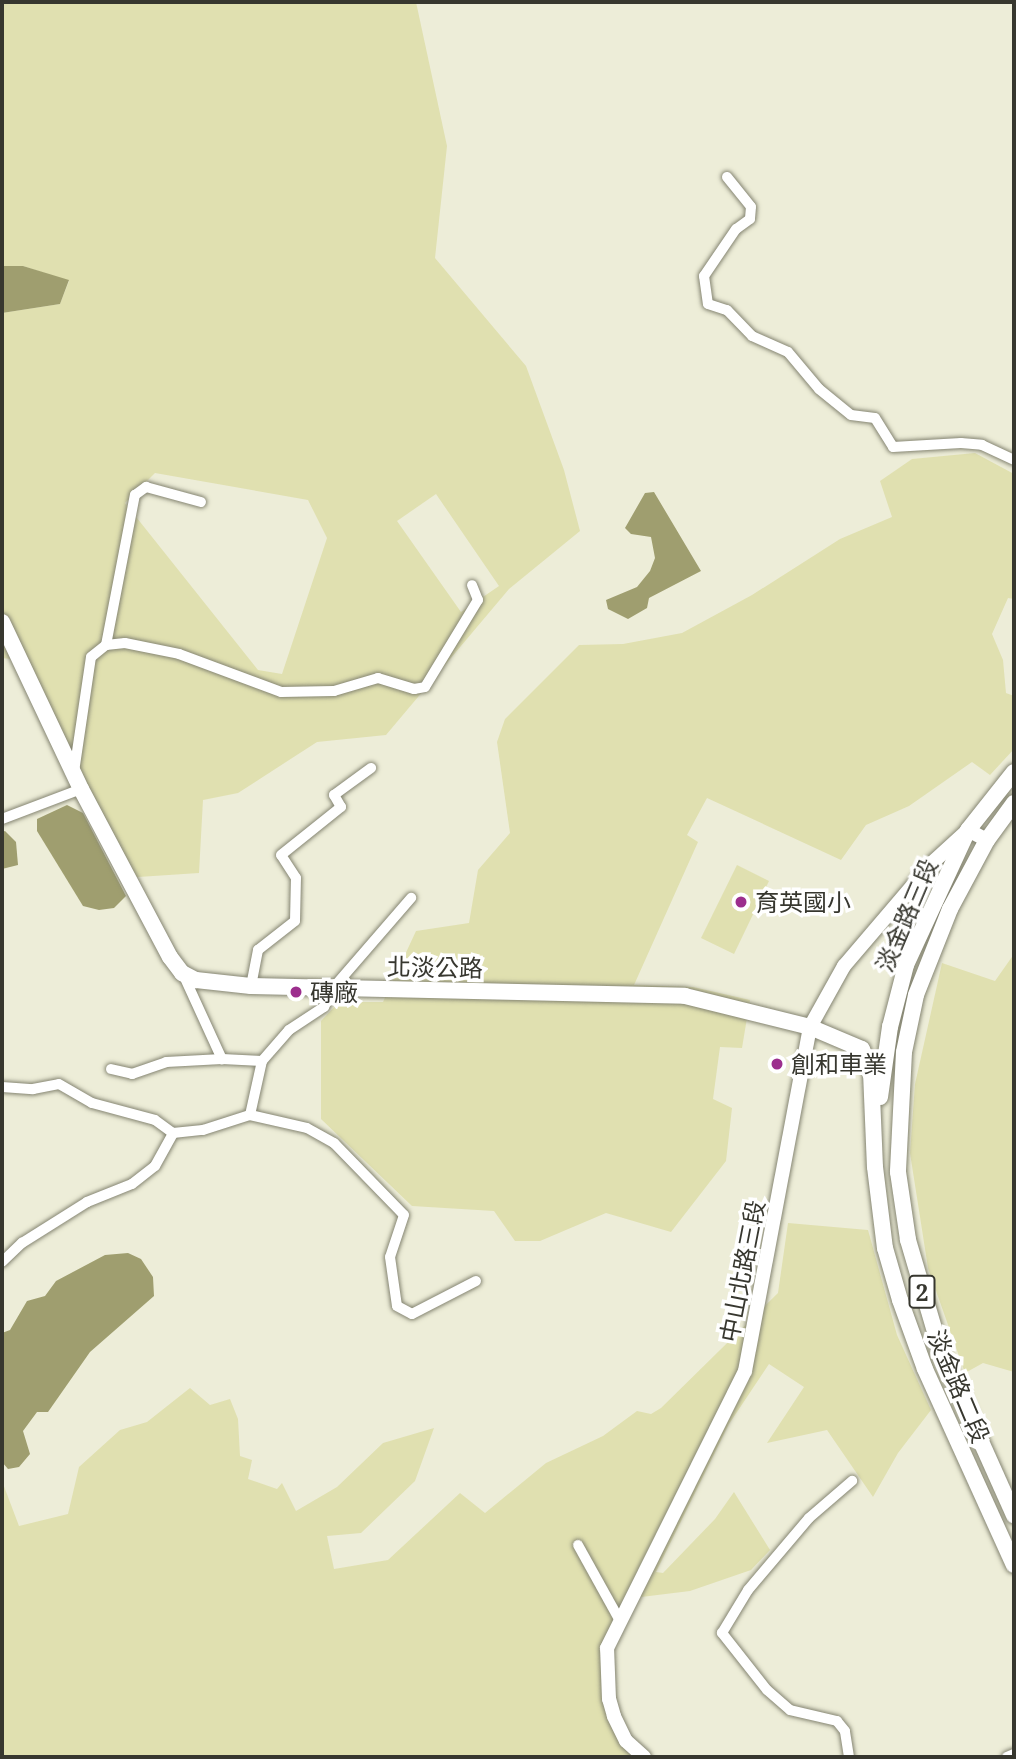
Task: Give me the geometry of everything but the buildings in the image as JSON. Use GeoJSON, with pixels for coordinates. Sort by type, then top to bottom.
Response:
{"type":"FeatureCollection","features":[{"type":"Feature","properties":{"kind":"main road"},"geometry":{"type":"LineString","coordinates":[[2,622],[81,789],[182,973]]}},
{"type":"Feature","properties":{"kind":"main road","name":"淡金路三段"},"geometry":{"type":"LineString","coordinates":[[875,1134],[890,1027],[905,965],[968,830],[1014,772]]}},
{"type":"Feature","properties":{"kind":"main road","name":"淡金路三段"},"geometry":{"type":"LineString","coordinates":[[904,1052],[916,995],[950,909],[987,840],[1014,803]]}},
{"type":"Feature","properties":{"kind":"main road","name":"北淡公路"},"geometry":{"type":"LineString","coordinates":[[182,973],[196,980],[251,986],[685,996],[810,1027],[862,1049],[872,1072],[875,1134]]}},
{"type":"Feature","properties":{"kind":"main road","name":"淡金路二段"},"geometry":{"type":"LineString","coordinates":[[904,1052],[898,1172],[908,1240],[941,1352],[1014,1515]]}},
{"type":"Feature","properties":{"kind":"main road","name":"淡金路二段"},"geometry":{"type":"LineString","coordinates":[[875,1134],[885,1248],[900,1300],[925,1369],[1014,1565]]}},
{"type":"Feature","properties":{"kind":"street"},"geometry":{"type":"LineString","coordinates":[[727,177],[751,207],[751,219],[736,229],[704,276],[708,304],[727,310],[752,336],[788,352],[819,389],[851,415],[875,418],[893,447],[961,443],[982,445],[1014,460]]}},
{"type":"Feature","properties":{"kind":"street"},"geometry":{"type":"LineString","coordinates":[[106,645],[135,495],[146,488],[201,502]]}},
{"type":"Feature","properties":{"kind":"street"},"geometry":{"type":"LineString","coordinates":[[74,772],[90,657],[106,645],[125,643],[179,654],[281,692],[334,691],[378,678],[414,689],[425,687],[478,600],[472,586]]}},
{"type":"Feature","properties":{"kind":"street"},"geometry":{"type":"LineString","coordinates":[[251,986],[258,950],[295,921],[296,878],[281,855],[341,807],[334,795],[371,768]]}},
{"type":"Feature","properties":{"kind":"street"},"geometry":{"type":"LineString","coordinates":[[2,819],[81,789]]}},
{"type":"Feature","properties":{"kind":"street"},"geometry":{"type":"LineString","coordinates":[[968,830],[987,840]]}},
{"type":"Feature","properties":{"kind":"street","name":"中山北路三段"},"geometry":{"type":"LineString","coordinates":[[644,1757],[626,1741],[609,1699],[607,1648],[619,1619],[745,1371],[810,1027],[844,966],[932,863],[968,830]]}},
{"type":"Feature","properties":{"kind":"street"},"geometry":{"type":"LineString","coordinates":[[250,1115],[262,1061],[289,1030],[324,1007],[334,987],[411,898]]}},
{"type":"Feature","properties":{"kind":"street"},"geometry":{"type":"LineString","coordinates":[[182,973],[222,1059]]}},
{"type":"Feature","properties":{"kind":"street"},"geometry":{"type":"LineString","coordinates":[[111,1069],[132,1074],[166,1062],[222,1059],[262,1061]]}},
{"type":"Feature","properties":{"kind":"street"},"geometry":{"type":"LineString","coordinates":[[2,1087],[33,1089],[59,1084],[92,1103],[155,1120],[173,1133],[203,1130],[250,1115],[307,1128],[334,1143],[404,1215],[390,1257],[397,1306],[412,1314],[476,1280]]}},
{"type":"Feature","properties":{"kind":"street"},"geometry":{"type":"LineString","coordinates":[[2,1262],[22,1242],[87,1202],[132,1184],[155,1166],[173,1133]]}},
{"type":"Feature","properties":{"kind":"street"},"geometry":{"type":"LineString","coordinates":[[849,1757],[845,1731],[837,1721],[790,1710],[767,1690],[722,1633],[748,1590],[809,1518],[852,1481]]}},
{"type":"Feature","properties":{"kind":"street"},"geometry":{"type":"LineString","coordinates":[[578,1545],[619,1619]]}},
{"type":"Feature","properties":{"kind":"street"},"geometry":{"type":"LineString","coordinates":[[1007,1757],[1014,1754]]}},
{"type":"Feature","properties":{"kind":"green space"},"geometry":{"type":"Polygon","coordinates":[[[2,2],[416,2],[447,146],[435,258],[526,366],[564,470],[580,531],[509,589],[386,735],[317,742],[238,793],[203,800],[199,873],[123,878],[19,660],[2,658],[2,313],[60,304],[69,281],[23,266],[2,266],[2,2]],[[155,473],[125,503],[258,670],[282,674],[327,538],[308,500],[155,473]],[[436,494],[397,521],[461,612],[499,586],[436,494]]]}},
{"type":"Feature","properties":{"kind":"green space"},"geometry":{"type":"Polygon","coordinates":[[[975,453],[1014,474],[1014,599],[1008,598],[992,634],[1003,660],[1006,693],[1014,696],[1014,749],[990,775],[972,762],[909,806],[866,825],[841,860],[707,798],[687,835],[698,842],[634,985],[693,987],[750,1000],[742,1048],[720,1047],[713,1099],[732,1108],[726,1161],[671,1232],[606,1213],[540,1241],[515,1241],[494,1211],[412,1206],[321,1119],[321,1021],[339,1002],[383,1002],[416,931],[469,923],[478,870],[510,833],[497,742],[505,719],[579,645],[623,644],[682,633],[752,595],[840,539],[892,517],[880,481],[912,459],[975,453]]]}},
{"type":"Feature","properties":{"kind":"green space"},"geometry":{"type":"Polygon","coordinates":[[[737,865],[769,881],[734,954],[701,938],[737,865]]]}},
{"type":"Feature","properties":{"kind":"green space"},"geometry":{"type":"Polygon","coordinates":[[[1014,954],[1014,1372],[983,1363],[965,1373],[928,1268],[910,1153],[915,1084],[942,963],[995,981],[1014,954]]]}},
{"type":"Feature","properties":{"kind":"green space"},"geometry":{"type":"Polygon","coordinates":[[[788,1223],[868,1230],[897,1335],[931,1410],[898,1453],[873,1497],[827,1430],[767,1443],[804,1387],[769,1364],[729,1424],[656,1572],[663,1573],[715,1519],[734,1492],[770,1550],[751,1570],[690,1591],[633,1598],[610,1658],[612,1707],[644,1757],[2,1757],[2,1481],[19,1526],[68,1514],[79,1467],[120,1430],[147,1422],[190,1388],[210,1405],[230,1399],[238,1419],[240,1456],[252,1460],[248,1479],[277,1489],[282,1483],[296,1511],[337,1487],[383,1443],[434,1428],[415,1481],[361,1533],[327,1536],[334,1569],[388,1560],[460,1493],[485,1513],[546,1463],[603,1436],[637,1411],[651,1414],[661,1408],[778,1293],[788,1223]]]}},
{"type":"Feature","properties":{"kind":"shaded area"},"geometry":{"type":"Polygon","coordinates":[[[2,266],[23,266],[69,280],[60,304],[2,313],[2,266]]]}},
{"type":"Feature","properties":{"kind":"shaded area"},"geometry":{"type":"Polygon","coordinates":[[[654,492],[701,571],[649,598],[647,608],[628,619],[608,609],[606,600],[637,587],[650,571],[655,558],[651,537],[631,534],[625,528],[645,493],[654,492]]]}},
{"type":"Feature","properties":{"kind":"shaded area"},"geometry":{"type":"Polygon","coordinates":[[[67,805],[83,813],[126,896],[114,908],[99,910],[83,906],[37,831],[37,819],[67,805]]]}},
{"type":"Feature","properties":{"kind":"shaded area"},"geometry":{"type":"Polygon","coordinates":[[[5,831],[16,842],[18,865],[2,869],[2,832],[5,831]]]}},
{"type":"Feature","properties":{"kind":"shaded area"},"geometry":{"type":"Polygon","coordinates":[[[128,1253],[141,1259],[153,1277],[154,1296],[90,1352],[48,1412],[37,1412],[23,1431],[30,1454],[19,1467],[8,1469],[2,1462],[2,1333],[10,1330],[27,1301],[45,1296],[56,1281],[105,1255],[128,1253]]]}},
{"type":"Feature","properties":{"kind":"place","name":"育英國小"},"geometry":{"type":"Point","coordinates":[741,902]}},
{"type":"Feature","properties":{"kind":"place","name":"磚廠"},"geometry":{"type":"Point","coordinates":[296,992]}},
{"type":"Feature","properties":{"kind":"place","name":"創和車業"},"geometry":{"type":"Point","coordinates":[777,1064]}}]}
